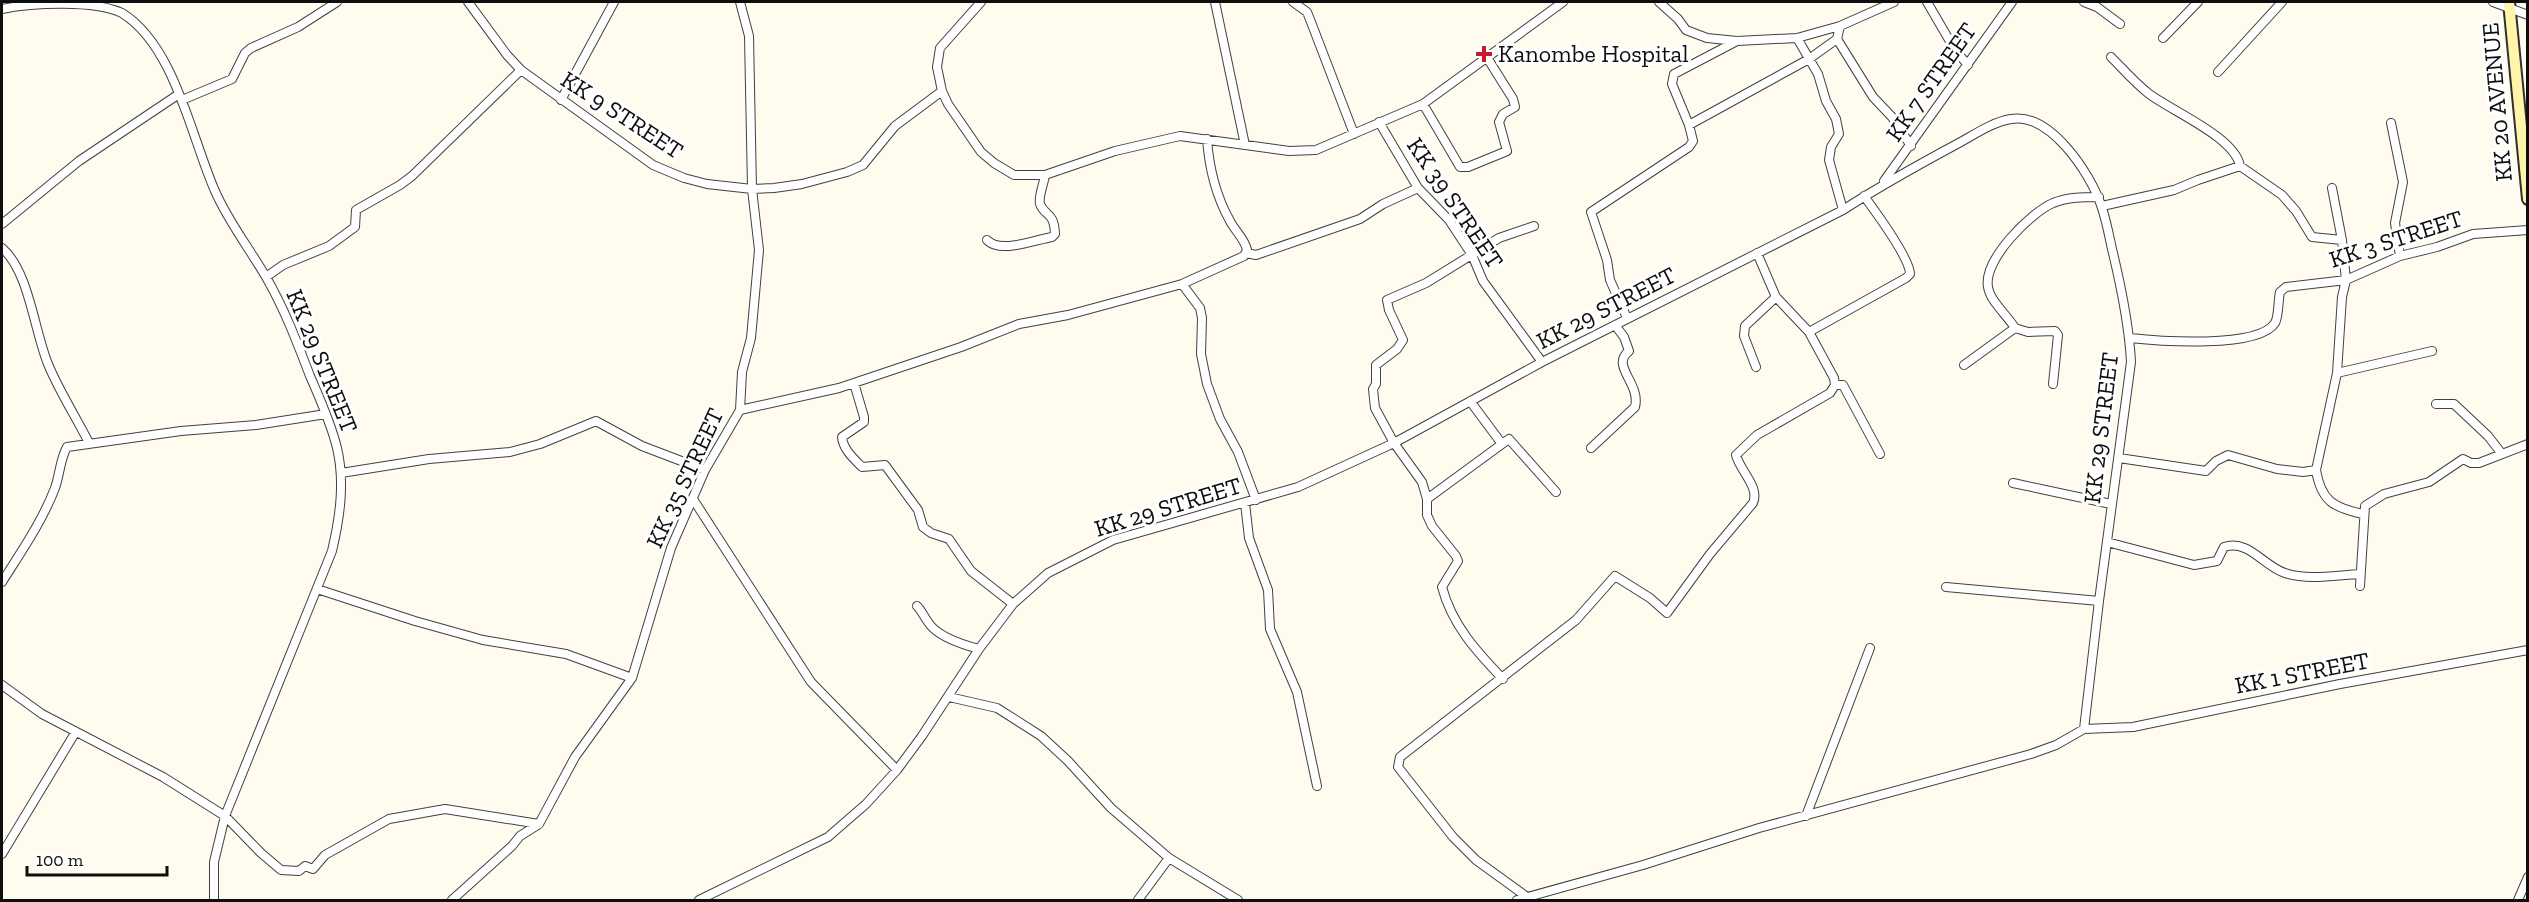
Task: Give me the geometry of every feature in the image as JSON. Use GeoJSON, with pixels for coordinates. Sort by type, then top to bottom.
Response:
{"type":"FeatureCollection","features":[{"type":"Feature","properties":{"kind":"main road","name":"KK 20 AVENUE"},"geometry":{"type":"LineString","coordinates":[[2509,4],[2528,199]]}},
{"type":"Feature","properties":{"kind":"street"},"geometry":{"type":"LineString","coordinates":[[2,224],[79,161],[180,97],[232,79],[245,53],[251,48],[298,27],[337,2]]}},
{"type":"Feature","properties":{"kind":"street","name":"KK 9 STREET"},"geometry":{"type":"LineString","coordinates":[[468,2],[507,55],[521,70],[653,165],[684,178],[707,184],[752,189],[802,184],[847,172],[863,165],[895,126],[942,91]]}},
{"type":"Feature","properties":{"kind":"street"},"geometry":{"type":"LineString","coordinates":[[561,100],[614,2]]}},
{"type":"Feature","properties":{"kind":"street","name":"KK 35 STREET"},"geometry":{"type":"LineString","coordinates":[[452,900],[520,836],[539,824],[575,757],[632,678],[671,548],[705,470],[740,410],[742,372],[751,338],[759,250],[752,189],[749,36],[740,2]]}},
{"type":"Feature","properties":{"kind":"street"},"geometry":{"type":"LineString","coordinates":[[981,2],[940,48],[937,67],[942,91],[948,104],[981,152],[1014,175],[1045,175],[1115,151],[1180,136],[1289,151],[1316,150],[1423,104],[1448,88],[1486,56],[1561,2]]}},
{"type":"Feature","properties":{"kind":"street"},"geometry":{"type":"LineString","coordinates":[[1215,2],[1245,145]]}},
{"type":"Feature","properties":{"kind":"street"},"geometry":{"type":"LineString","coordinates":[[1293,2],[1306,12],[1311,22],[1354,134]]}},
{"type":"Feature","properties":{"kind":"street"},"geometry":{"type":"LineString","coordinates":[[1659,2],[1678,19],[1686,30],[1707,39],[1737,41],[1797,38],[1840,26],[1894,2]]}},
{"type":"Feature","properties":{"kind":"street"},"geometry":{"type":"LineString","coordinates":[[1927,2],[1955,50],[1968,65]]}},
{"type":"Feature","properties":{"kind":"street","name":"KK 7 STREET"},"geometry":{"type":"LineString","coordinates":[[1881,185],[2012,2]]}},
{"type":"Feature","properties":{"kind":"street"},"geometry":{"type":"LineString","coordinates":[[2084,2],[2097,7],[2120,24]]}},
{"type":"Feature","properties":{"kind":"street"},"geometry":{"type":"LineString","coordinates":[[2163,38],[2198,2]]}},
{"type":"Feature","properties":{"kind":"street"},"geometry":{"type":"LineString","coordinates":[[2218,72],[2282,2]]}},
{"type":"Feature","properties":{"kind":"street"},"geometry":{"type":"LineString","coordinates":[[2493,2],[2509,4],[2528,15]]}},
{"type":"Feature","properties":{"kind":"street","name":"KK 29 STREET"},"geometry":{"type":"LineString","coordinates":[[6,6],[87,3],[103,5],[121,13],[138,26],[152,42],[180,97],[228,218],[266,277],[288,319],[338,450],[341,504],[332,551],[225,816],[214,862],[214,900]]}},
{"type":"Feature","properties":{"kind":"street"},"geometry":{"type":"LineString","coordinates":[[1689,125],[1809,59],[1836,39],[1840,26]]}},
{"type":"Feature","properties":{"kind":"street"},"geometry":{"type":"LineString","coordinates":[[1797,38],[1818,74],[1837,126],[1839,134],[1831,147],[1829,160],[1842,210]]}},
{"type":"Feature","properties":{"kind":"street"},"geometry":{"type":"LineString","coordinates":[[1836,39],[1873,97],[1892,117],[1911,146]]}},
{"type":"Feature","properties":{"kind":"street"},"geometry":{"type":"LineString","coordinates":[[1627,318],[1610,280],[1606,256],[1590,213],[1689,147],[1693,141],[1672,84],[1674,74],[1737,41]]}},
{"type":"Feature","properties":{"kind":"street"},"geometry":{"type":"LineString","coordinates":[[1423,104],[1460,167],[1486,161],[1507,151],[1499,122],[1503,114],[1515,107],[1513,99],[1486,56]]}},
{"type":"Feature","properties":{"kind":"street"},"geometry":{"type":"LineString","coordinates":[[2112,57],[2147,93],[2196,120],[2239,159],[2240,166],[2282,195],[2296,211],[2312,237],[2342,240]]}},
{"type":"Feature","properties":{"kind":"street"},"geometry":{"type":"LineString","coordinates":[[266,277],[283,265],[329,246],[356,227],[356,210],[412,176],[521,70]]}},
{"type":"Feature","properties":{"kind":"street","name":"KK 29 STREET"},"geometry":{"type":"LineString","coordinates":[[699,900],[828,837],[867,804],[897,770],[1013,603],[1048,573],[1113,540],[1298,487],[1394,442],[1542,362],[1842,210],[1881,185],[1991,126],[2015,119],[2032,120],[2058,139],[2079,163],[2098,197],[2121,285],[2130,338],[2131,362],[2098,601],[2084,729]]}},
{"type":"Feature","properties":{"kind":"street","name":"KK 39 STREET"},"geometry":{"type":"LineString","coordinates":[[1379,122],[1418,188],[1449,220],[1472,255],[1483,280],[1542,362]]}},
{"type":"Feature","properties":{"kind":"street"},"geometry":{"type":"LineString","coordinates":[[2391,123],[2403,182],[2395,216],[2400,256]]}},
{"type":"Feature","properties":{"kind":"street"},"geometry":{"type":"LineString","coordinates":[[1207,139],[1209,164],[1214,180],[1230,222],[1246,245],[1246,253]]}},
{"type":"Feature","properties":{"kind":"street"},"geometry":{"type":"LineString","coordinates":[[2102,206],[2174,190],[2240,166]]}},
{"type":"Feature","properties":{"kind":"street"},"geometry":{"type":"LineString","coordinates":[[987,240],[997,246],[1052,237],[1055,234],[1052,217],[1040,204],[1045,175]]}},
{"type":"Feature","properties":{"kind":"street"},"geometry":{"type":"LineString","coordinates":[[740,410],[854,383],[961,347],[1019,324],[1068,315],[1182,284],[1246,253],[1256,255],[1360,219],[1383,204],[1418,188]]}},
{"type":"Feature","properties":{"kind":"street"},"geometry":{"type":"LineString","coordinates":[[2332,188],[2342,240],[2346,280],[2342,297],[2337,373],[2316,470],[2318,485],[2324,496],[2348,510],[2363,514]]}},
{"type":"Feature","properties":{"kind":"street"},"geometry":{"type":"LineString","coordinates":[[1809,332],[1906,279],[1910,274],[1910,267],[1900,247],[1890,236],[1864,196]]}},
{"type":"Feature","properties":{"kind":"street"},"geometry":{"type":"LineString","coordinates":[[2053,384],[2058,334],[2055,331],[2028,332],[2015,328],[2003,309],[1992,298],[1987,285],[1988,275],[2001,251],[2014,234],[2045,208],[2070,198],[2098,197]]}},
{"type":"Feature","properties":{"kind":"street"},"geometry":{"type":"LineString","coordinates":[[1503,679],[1465,638],[1444,596],[1442,587],[1458,561],[1432,526],[1427,515],[1427,499],[1413,467],[1394,442],[1375,408],[1376,364],[1397,349],[1403,340],[1389,310],[1387,300],[1426,283],[1499,238],[1534,226]]}},
{"type":"Feature","properties":{"kind":"street","name":"KK 3 STREET"},"geometry":{"type":"LineString","coordinates":[[2130,338],[2192,342],[2251,336],[2267,331],[2276,322],[2280,292],[2286,287],[2346,280],[2400,256],[2437,247],[2473,234],[2528,230]]}},
{"type":"Feature","properties":{"kind":"street"},"geometry":{"type":"LineString","coordinates":[[2,248],[12,258],[20,277],[47,363],[90,443]]}},
{"type":"Feature","properties":{"kind":"street"},"geometry":{"type":"LineString","coordinates":[[1527,897],[1476,860],[1453,837],[1398,767],[1400,758],[1576,620],[1615,576],[1650,598],[1667,613],[1710,554],[1753,503],[1756,498],[1754,488],[1742,470],[1736,455],[1757,435],[1830,393],[1835,385],[1834,378],[1809,332],[1776,297],[1757,253]]}},
{"type":"Feature","properties":{"kind":"street"},"geometry":{"type":"LineString","coordinates":[[1182,284],[1200,308],[1201,354],[1207,384],[1220,419],[1238,452],[1256,500]]}},
{"type":"Feature","properties":{"kind":"street"},"geometry":{"type":"LineString","coordinates":[[1756,367],[1744,336],[1745,326],[1776,297]]}},
{"type":"Feature","properties":{"kind":"street"},"geometry":{"type":"LineString","coordinates":[[1592,448],[1635,407],[1637,399],[1637,394],[1624,372],[1622,363],[1624,354],[1629,351],[1628,346],[1615,325]]}},
{"type":"Feature","properties":{"kind":"street"},"geometry":{"type":"LineString","coordinates":[[1964,365],[2015,328]]}},
{"type":"Feature","properties":{"kind":"street"},"geometry":{"type":"LineString","coordinates":[[2337,373],[2432,351]]}},
{"type":"Feature","properties":{"kind":"street"},"geometry":{"type":"LineString","coordinates":[[854,383],[864,422],[842,436],[843,443],[851,456],[862,467],[885,465],[918,510],[923,527],[931,533],[949,539],[971,571],[1013,603]]}},
{"type":"Feature","properties":{"kind":"street"},"geometry":{"type":"LineString","coordinates":[[1835,385],[1843,385],[1880,454]]}},
{"type":"Feature","properties":{"kind":"street"},"geometry":{"type":"LineString","coordinates":[[1470,401],[1502,444]]}},
{"type":"Feature","properties":{"kind":"street"},"geometry":{"type":"LineString","coordinates":[[2436,404],[2454,404],[2488,436],[2502,454]]}},
{"type":"Feature","properties":{"kind":"street"},"geometry":{"type":"LineString","coordinates":[[2,582],[44,512],[55,487],[66,450],[70,446],[256,425],[326,414]]}},
{"type":"Feature","properties":{"kind":"street"},"geometry":{"type":"LineString","coordinates":[[341,473],[429,459],[510,452],[540,444],[592,421],[600,422],[642,446],[705,470]]}},
{"type":"Feature","properties":{"kind":"street"},"geometry":{"type":"LineString","coordinates":[[1427,499],[1509,439],[1556,492]]}},
{"type":"Feature","properties":{"kind":"street"},"geometry":{"type":"LineString","coordinates":[[2360,586],[2365,534],[2363,514],[2369,502],[2384,494],[2429,482],[2463,459],[2479,463],[2528,444]]}},
{"type":"Feature","properties":{"kind":"street"},"geometry":{"type":"LineString","coordinates":[[2119,458],[2206,471],[2216,460],[2228,455],[2277,469],[2303,472],[2316,470]]}},
{"type":"Feature","properties":{"kind":"street"},"geometry":{"type":"LineString","coordinates":[[2013,483],[2111,504]]}},
{"type":"Feature","properties":{"kind":"street"},"geometry":{"type":"LineString","coordinates":[[693,499],[811,682],[897,770]]}},
{"type":"Feature","properties":{"kind":"street"},"geometry":{"type":"LineString","coordinates":[[1245,503],[1249,538],[1268,590],[1270,628],[1297,692],[1317,786]]}},
{"type":"Feature","properties":{"kind":"street"},"geometry":{"type":"LineString","coordinates":[[2107,542],[2194,565],[2217,561],[2224,547],[2239,545],[2287,574],[2323,576],[2360,574]]}},
{"type":"Feature","properties":{"kind":"street"},"geometry":{"type":"LineString","coordinates":[[1946,587],[2098,601]]}},
{"type":"Feature","properties":{"kind":"street"},"geometry":{"type":"LineString","coordinates":[[317,589],[483,640],[566,654],[632,678]]}},
{"type":"Feature","properties":{"kind":"street"},"geometry":{"type":"LineString","coordinates":[[917,606],[928,624],[964,645],[980,649]]}},
{"type":"Feature","properties":{"kind":"street"},"geometry":{"type":"LineString","coordinates":[[1806,816],[1870,648]]}},
{"type":"Feature","properties":{"kind":"street","name":"KK 1 STREET"},"geometry":{"type":"LineString","coordinates":[[2084,729],[2133,727],[2340,684],[2528,650]]}},
{"type":"Feature","properties":{"kind":"street"},"geometry":{"type":"LineString","coordinates":[[2,685],[42,714],[163,777],[225,816],[281,870],[299,872],[305,866],[313,869],[325,855],[389,819],[445,809],[539,824]]}},
{"type":"Feature","properties":{"kind":"street"},"geometry":{"type":"LineString","coordinates":[[949,697],[997,708],[1041,736],[1068,761],[1111,808],[1169,858],[1238,900]]}},
{"type":"Feature","properties":{"kind":"street"},"geometry":{"type":"LineString","coordinates":[[1517,900],[1806,816],[2031,754],[2056,745],[2084,729]]}},
{"type":"Feature","properties":{"kind":"street"},"geometry":{"type":"LineString","coordinates":[[2,854],[75,733]]}},
{"type":"Feature","properties":{"kind":"street"},"geometry":{"type":"LineString","coordinates":[[1138,900],[1169,858]]}},
{"type":"Feature","properties":{"kind":"street"},"geometry":{"type":"LineString","coordinates":[[2518,900],[2528,877]]}},
{"type":"Feature","properties":{"kind":"place","name":"Kanombe Hospital"},"geometry":{"type":"Point","coordinates":[1484,54]}}]}
